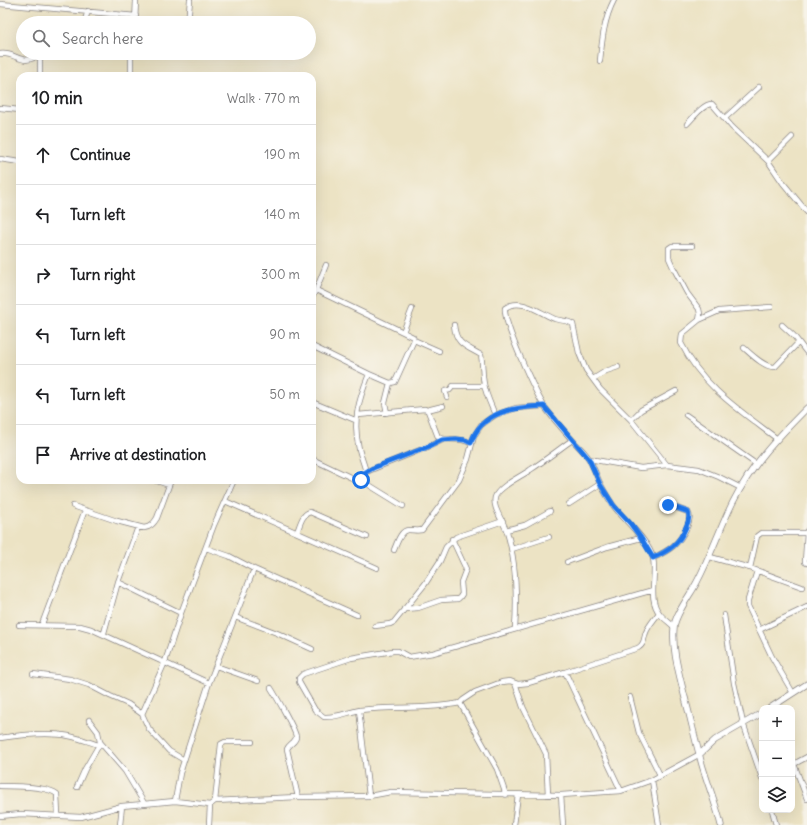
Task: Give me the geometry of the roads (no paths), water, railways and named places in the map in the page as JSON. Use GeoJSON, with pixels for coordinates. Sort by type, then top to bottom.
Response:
{"type":"FeatureCollection","features":[{"type":"Feature","properties":{"kind":"street"},"geometry":{"type":"LineString","coordinates":[[0,4],[88,11],[121,16],[136,16],[136,0]]}},
{"type":"Feature","properties":{"kind":"street"},"geometry":{"type":"LineString","coordinates":[[188,16],[190,0]]}},
{"type":"Feature","properties":{"kind":"street"},"geometry":{"type":"LineString","coordinates":[[600,61],[604,25],[608,11],[614,0]]}},
{"type":"Feature","properties":{"kind":"street"},"geometry":{"type":"LineString","coordinates":[[86,16],[88,11]]}},
{"type":"Feature","properties":{"kind":"street"},"geometry":{"type":"LineString","coordinates":[[0,54],[16,57]]}},
{"type":"Feature","properties":{"kind":"street"},"geometry":{"type":"LineString","coordinates":[[37,60],[40,62],[40,72]]}},
{"type":"Feature","properties":{"kind":"street"},"geometry":{"type":"LineString","coordinates":[[131,60],[131,72]]}},
{"type":"Feature","properties":{"kind":"street"},"geometry":{"type":"LineString","coordinates":[[725,118],[759,87]]}},
{"type":"Feature","properties":{"kind":"street"},"geometry":{"type":"LineString","coordinates":[[688,124],[699,112],[710,104],[715,106],[746,140],[768,161],[783,183],[807,212]]}},
{"type":"Feature","properties":{"kind":"street"},"geometry":{"type":"LineString","coordinates":[[0,108],[16,110]]}},
{"type":"Feature","properties":{"kind":"street"},"geometry":{"type":"LineString","coordinates":[[768,161],[792,136]]}},
{"type":"Feature","properties":{"kind":"street"},"geometry":{"type":"LineString","coordinates":[[0,159],[16,161]]}},
{"type":"Feature","properties":{"kind":"street"},"geometry":{"type":"LineString","coordinates":[[692,246],[672,246],[669,248],[669,258],[687,293],[699,309],[699,320]]}},
{"type":"Feature","properties":{"kind":"street"},"geometry":{"type":"LineString","coordinates":[[326,265],[316,290],[403,332],[414,340],[439,352]]}},
{"type":"Feature","properties":{"kind":"street"},"geometry":{"type":"LineString","coordinates":[[667,465],[631,420],[600,389],[586,370],[579,353],[573,324],[556,319],[526,305],[509,305],[505,308],[507,322],[523,362],[544,406],[589,459],[600,484],[614,506],[630,523],[653,558],[655,575],[653,590],[655,605],[659,613],[674,626]]}},
{"type":"Feature","properties":{"kind":"street"},"geometry":{"type":"LineString","coordinates":[[771,307],[719,311],[699,320],[682,334],[681,343],[685,352],[701,375],[714,390],[776,438]]}},
{"type":"Feature","properties":{"kind":"street"},"geometry":{"type":"LineString","coordinates":[[403,332],[412,309]]}},
{"type":"Feature","properties":{"kind":"street"},"geometry":{"type":"LineString","coordinates":[[454,325],[454,333],[460,343],[481,355],[483,363],[482,370],[484,386],[495,415]]}},
{"type":"Feature","properties":{"kind":"street"},"geometry":{"type":"LineString","coordinates":[[782,325],[794,336],[807,353]]}},
{"type":"Feature","properties":{"kind":"street"},"geometry":{"type":"LineString","coordinates":[[316,348],[390,383],[395,382],[414,340]]}},
{"type":"Feature","properties":{"kind":"street"},"geometry":{"type":"LineString","coordinates":[[744,348],[753,356],[772,368],[775,367],[798,343]]}},
{"type":"Feature","properties":{"kind":"street"},"geometry":{"type":"LineString","coordinates":[[593,379],[606,370],[618,367]]}},
{"type":"Feature","properties":{"kind":"street"},"geometry":{"type":"LineString","coordinates":[[366,472],[358,448],[356,417],[360,397],[369,374]]}},
{"type":"Feature","properties":{"kind":"street"},"geometry":{"type":"LineString","coordinates":[[387,413],[385,403],[390,383]]}},
{"type":"Feature","properties":{"kind":"street"},"geometry":{"type":"LineString","coordinates":[[447,397],[445,391],[450,390],[453,386],[484,386]]}},
{"type":"Feature","properties":{"kind":"street"},"geometry":{"type":"LineString","coordinates":[[631,420],[641,410],[676,391]]}},
{"type":"Feature","properties":{"kind":"street"},"geometry":{"type":"LineString","coordinates":[[316,403],[356,417],[422,409],[427,410],[443,406]]}},
{"type":"Feature","properties":{"kind":"street"},"geometry":{"type":"LineString","coordinates":[[394,550],[403,532],[407,529],[418,531],[422,530],[455,486],[466,465],[471,443],[476,430],[481,425],[495,415],[516,408],[544,406]]}},
{"type":"Feature","properties":{"kind":"street"},"geometry":{"type":"LineString","coordinates":[[721,825],[679,675],[674,642],[674,626],[710,557],[721,527],[741,488],[756,464],[776,438],[807,408]]}},
{"type":"Feature","properties":{"kind":"street"},"geometry":{"type":"LineString","coordinates":[[427,410],[438,437],[442,440]]}},
{"type":"Feature","properties":{"kind":"street"},"geometry":{"type":"LineString","coordinates":[[686,415],[756,464]]}},
{"type":"Feature","properties":{"kind":"street"},"geometry":{"type":"LineString","coordinates":[[361,480],[366,472],[442,440],[456,439],[465,440],[471,443]]}},
{"type":"Feature","properties":{"kind":"street"},"geometry":{"type":"LineString","coordinates":[[515,629],[516,600],[512,549],[506,530],[496,509],[494,500],[495,496],[500,490],[572,440]]}},
{"type":"Feature","properties":{"kind":"street"},"geometry":{"type":"LineString","coordinates":[[589,459],[641,468],[667,465],[699,469],[741,488]]}},
{"type":"Feature","properties":{"kind":"street"},"geometry":{"type":"LineString","coordinates":[[316,461],[352,478],[361,480],[403,506]]}},
{"type":"Feature","properties":{"kind":"street"},"geometry":{"type":"LineString","coordinates":[[73,506],[138,527],[148,527],[154,523],[169,485],[166,484]]}},
{"type":"Feature","properties":{"kind":"street"},"geometry":{"type":"LineString","coordinates":[[142,714],[165,662],[181,613],[214,525],[232,484]]}},
{"type":"Feature","properties":{"kind":"street"},"geometry":{"type":"LineString","coordinates":[[568,504],[600,484]]}},
{"type":"Feature","properties":{"kind":"street"},"geometry":{"type":"LineString","coordinates":[[225,501],[377,568]]}},
{"type":"Feature","properties":{"kind":"street"},"geometry":{"type":"LineString","coordinates":[[653,558],[676,544],[690,519],[688,512],[668,505]]}},
{"type":"Feature","properties":{"kind":"street"},"geometry":{"type":"LineString","coordinates":[[42,624],[85,510]]}},
{"type":"Feature","properties":{"kind":"street"},"geometry":{"type":"LineString","coordinates":[[297,532],[304,516],[310,512],[367,536]]}},
{"type":"Feature","properties":{"kind":"street"},"geometry":{"type":"LineString","coordinates":[[506,530],[525,524],[550,512]]}},
{"type":"Feature","properties":{"kind":"street"},"geometry":{"type":"LineString","coordinates":[[375,626],[390,624],[404,610],[425,584],[452,539],[502,521]]}},
{"type":"Feature","properties":{"kind":"street"},"geometry":{"type":"LineString","coordinates":[[104,634],[118,582],[138,527]]}},
{"type":"Feature","properties":{"kind":"street"},"geometry":{"type":"LineString","coordinates":[[750,568],[757,536],[761,533],[807,532],[805,557],[805,562],[807,563]]}},
{"type":"Feature","properties":{"kind":"street"},"geometry":{"type":"LineString","coordinates":[[512,549],[549,537]]}},
{"type":"Feature","properties":{"kind":"street"},"geometry":{"type":"LineString","coordinates":[[567,562],[607,547],[641,538]]}},
{"type":"Feature","properties":{"kind":"street"},"geometry":{"type":"LineString","coordinates":[[404,610],[441,600],[458,599],[460,597],[462,594],[461,582],[466,569],[452,539]]}},
{"type":"Feature","properties":{"kind":"street"},"geometry":{"type":"LineString","coordinates":[[206,548],[229,556],[254,569],[357,615]]}},
{"type":"Feature","properties":{"kind":"street"},"geometry":{"type":"LineString","coordinates":[[710,557],[750,568],[802,588]]}},
{"type":"Feature","properties":{"kind":"street"},"geometry":{"type":"LineString","coordinates":[[175,801],[180,773],[209,684],[254,569]]}},
{"type":"Feature","properties":{"kind":"street"},"geometry":{"type":"LineString","coordinates":[[758,571],[748,600],[748,606],[772,657],[793,693]]}},
{"type":"Feature","properties":{"kind":"street"},"geometry":{"type":"LineString","coordinates":[[118,582],[181,613]]}},
{"type":"Feature","properties":{"kind":"street"},"geometry":{"type":"LineString","coordinates":[[653,590],[466,644],[416,656],[409,656],[398,651],[393,651],[351,658],[303,674],[299,678],[299,682],[315,710],[320,715],[328,717],[358,710],[396,707],[441,707],[460,703],[462,700],[485,687],[508,681],[514,684],[528,683],[638,648],[642,645],[647,629],[659,613]]}},
{"type":"Feature","properties":{"kind":"street"},"geometry":{"type":"LineString","coordinates":[[759,630],[807,607]]}},
{"type":"Feature","properties":{"kind":"street"},"geometry":{"type":"LineString","coordinates":[[724,615],[734,683],[743,723],[759,768]]}},
{"type":"Feature","properties":{"kind":"street"},"geometry":{"type":"LineString","coordinates":[[235,617],[277,633],[312,649]]}},
{"type":"Feature","properties":{"kind":"street"},"geometry":{"type":"LineString","coordinates":[[19,624],[80,626],[104,634],[209,684]]}},
{"type":"Feature","properties":{"kind":"street"},"geometry":{"type":"LineString","coordinates":[[216,666],[258,681]]}},
{"type":"Feature","properties":{"kind":"street"},"geometry":{"type":"LineString","coordinates":[[565,672],[621,790]]}},
{"type":"Feature","properties":{"kind":"street"},"geometry":{"type":"LineString","coordinates":[[32,674],[70,679],[89,685],[128,704],[142,714],[149,729],[169,751],[184,760]]}},
{"type":"Feature","properties":{"kind":"street"},"geometry":{"type":"LineString","coordinates":[[514,684],[523,707],[546,754],[548,795]]}},
{"type":"Feature","properties":{"kind":"street"},"geometry":{"type":"LineString","coordinates":[[775,705],[807,684]]}},
{"type":"Feature","properties":{"kind":"street"},"geometry":{"type":"LineString","coordinates":[[271,688],[294,729],[296,737],[287,749],[298,796]]}},
{"type":"Feature","properties":{"kind":"street"},"geometry":{"type":"LineString","coordinates":[[630,697],[639,733],[660,775]]}},
{"type":"Feature","properties":{"kind":"street"},"geometry":{"type":"LineString","coordinates":[[460,703],[497,769],[506,795]]}},
{"type":"Feature","properties":{"kind":"street"},"geometry":{"type":"LineString","coordinates":[[358,710],[369,796]]}},
{"type":"Feature","properties":{"kind":"street"},"geometry":{"type":"LineString","coordinates":[[0,816],[21,814],[81,817],[122,806],[175,801],[210,805],[215,801],[298,796],[369,796],[391,792],[561,795],[621,790],[652,780],[700,754],[715,740],[759,714]]}},
{"type":"Feature","properties":{"kind":"street"},"geometry":{"type":"LineString","coordinates":[[89,720],[98,732],[100,744],[124,771],[144,803]]}},
{"type":"Feature","properties":{"kind":"street"},"geometry":{"type":"LineString","coordinates":[[0,738],[14,736],[58,735],[100,744]]}},
{"type":"Feature","properties":{"kind":"street"},"geometry":{"type":"LineString","coordinates":[[215,801],[221,744],[225,742],[252,742]]}},
{"type":"Feature","properties":{"kind":"street"},"geometry":{"type":"LineString","coordinates":[[77,787],[85,769],[100,744]]}},
{"type":"Feature","properties":{"kind":"street"},"geometry":{"type":"LineString","coordinates":[[795,764],[807,757]]}},
{"type":"Feature","properties":{"kind":"street"},"geometry":{"type":"LineString","coordinates":[[795,770],[807,799]]}},
{"type":"Feature","properties":{"kind":"street"},"geometry":{"type":"LineString","coordinates":[[652,780],[659,825]]}},
{"type":"Feature","properties":{"kind":"street"},"geometry":{"type":"LineString","coordinates":[[0,786],[40,788],[53,791],[57,794],[58,815]]}},
{"type":"Feature","properties":{"kind":"street"},"geometry":{"type":"LineString","coordinates":[[514,825],[518,795]]}},
{"type":"Feature","properties":{"kind":"street"},"geometry":{"type":"LineString","coordinates":[[561,795],[563,825]]}},
{"type":"Feature","properties":{"kind":"street"},"geometry":{"type":"LineString","coordinates":[[208,825],[210,805]]}},
{"type":"Feature","properties":{"kind":"street"},"geometry":{"type":"LineString","coordinates":[[120,825],[122,806]]}},
{"type":"Feature","properties":{"kind":"street"},"geometry":{"type":"LineString","coordinates":[[773,813],[776,825]]}}]}
